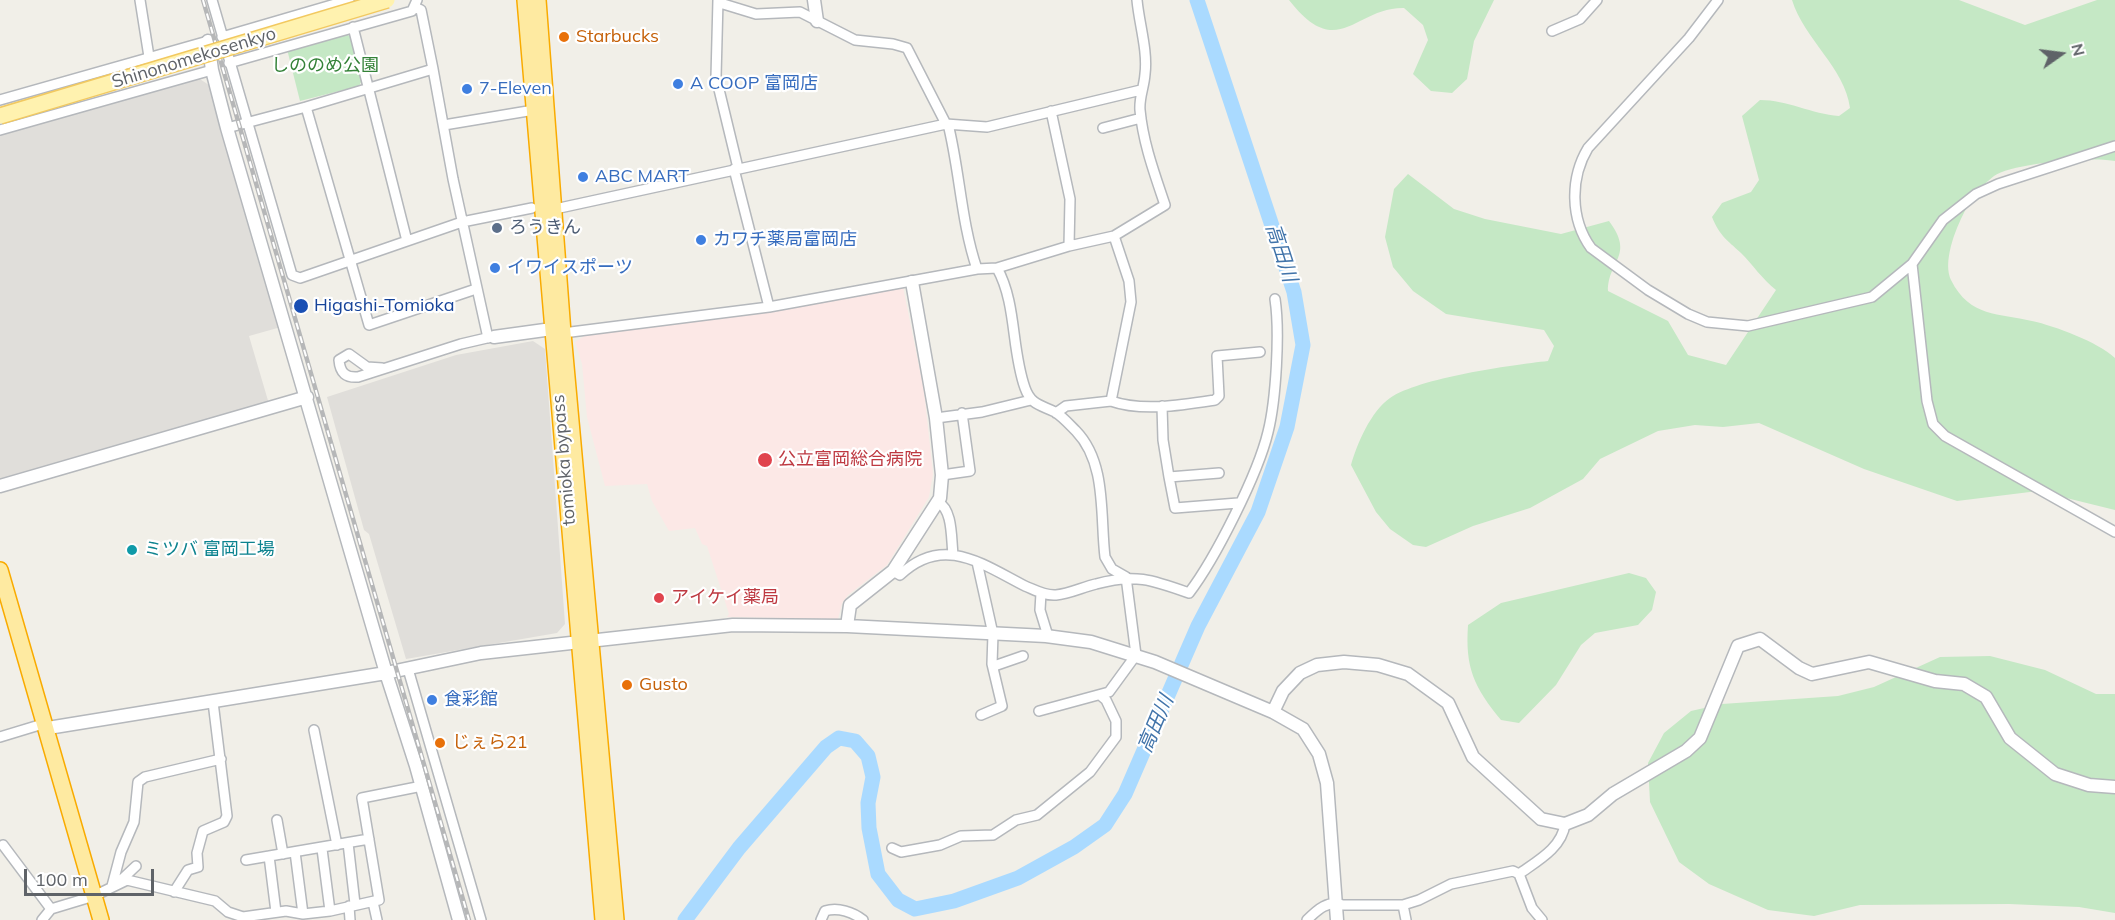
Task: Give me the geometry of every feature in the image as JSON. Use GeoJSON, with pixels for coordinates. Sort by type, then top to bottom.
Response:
{"type":"FeatureCollection","features":[{"type":"Feature","properties":{"kind":"highway","name":"tomioka bypass"},"geometry":{"type":"LineString","coordinates":[[525,0],[586,640],[616,920]]}},
{"type":"Feature","properties":{"kind":"highway","name":"tomioka bypass"},"geometry":{"type":"LineString","coordinates":[[538,0],[555,209],[558,331]]}},
{"type":"Feature","properties":{"kind":"highway"},"geometry":{"type":"LineString","coordinates":[[0,570],[4,599],[47,725],[101,920]]}},
{"type":"Feature","properties":{"kind":"highway","name":"tomioka bypass"},"geometry":{"type":"LineString","coordinates":[[586,640],[603,920]]}},
{"type":"Feature","properties":{"kind":"main road","name":"Shinonomekosenkyo"},"geometry":{"type":"LineString","coordinates":[[0,116],[387,0]]}},
{"type":"Feature","properties":{"kind":"street"},"geometry":{"type":"LineString","coordinates":[[140,0],[154,86]]}},
{"type":"Feature","properties":{"kind":"street"},"geometry":{"type":"LineString","coordinates":[[212,0],[292,275],[300,278],[462,222],[532,208]]}},
{"type":"Feature","properties":{"kind":"street"},"geometry":{"type":"LineString","coordinates":[[222,37],[327,3],[349,0]]}},
{"type":"Feature","properties":{"kind":"street"},"geometry":{"type":"LineString","coordinates":[[814,0],[817,21]]}},
{"type":"Feature","properties":{"kind":"street"},"geometry":{"type":"LineString","coordinates":[[382,368],[491,337],[769,307],[977,269],[997,268],[1069,246],[1114,236],[1165,205],[1151,162],[1141,118],[1139,95],[1145,58],[1137,0]]}},
{"type":"Feature","properties":{"kind":"street"},"geometry":{"type":"LineString","coordinates":[[1552,31],[1580,19],[1597,0]]}},
{"type":"Feature","properties":{"kind":"street"},"geometry":{"type":"LineString","coordinates":[[1718,0],[1689,38],[1588,148],[1579,162],[1574,181],[1576,206],[1585,239],[1591,248],[1648,290],[1688,314],[1707,322],[1740,326],[1872,297],[1912,264],[1943,220],[1976,194],[1998,184],[2115,146]]}},
{"type":"Feature","properties":{"kind":"street"},"geometry":{"type":"LineString","coordinates":[[769,307],[716,77],[719,2],[756,14],[800,12],[855,40],[893,44],[907,48],[947,124],[955,152],[971,252],[977,269]]}},
{"type":"Feature","properties":{"kind":"street"},"geometry":{"type":"LineString","coordinates":[[229,63],[412,11],[416,3],[421,10],[462,222],[472,256],[476,289],[491,337]]}},
{"type":"Feature","properties":{"kind":"street"},"geometry":{"type":"LineString","coordinates":[[353,27],[407,241]]}},
{"type":"Feature","properties":{"kind":"street"},"geometry":{"type":"LineString","coordinates":[[0,100],[208,41],[212,70],[227,128],[386,674],[422,786],[459,920]]}},
{"type":"Feature","properties":{"kind":"street"},"geometry":{"type":"LineString","coordinates":[[227,128],[433,69]]}},
{"type":"Feature","properties":{"kind":"street"},"geometry":{"type":"LineString","coordinates":[[0,130],[212,70]]}},
{"type":"Feature","properties":{"kind":"street"},"geometry":{"type":"LineString","coordinates":[[555,209],[947,124],[987,126],[1141,90]]}},
{"type":"Feature","properties":{"kind":"street"},"geometry":{"type":"LineString","coordinates":[[306,107],[369,325],[476,289]]}},
{"type":"Feature","properties":{"kind":"street"},"geometry":{"type":"LineString","coordinates":[[444,124],[534,110]]}},
{"type":"Feature","properties":{"kind":"street"},"geometry":{"type":"LineString","coordinates":[[1051,111],[1070,199],[1069,246]]}},
{"type":"Feature","properties":{"kind":"street"},"geometry":{"type":"LineString","coordinates":[[1103,128],[1141,118]]}},
{"type":"Feature","properties":{"kind":"street"},"geometry":{"type":"LineString","coordinates":[[1111,401],[1131,302],[1129,281],[1114,236]]}},
{"type":"Feature","properties":{"kind":"street"},"geometry":{"type":"LineString","coordinates":[[1912,264],[1927,401],[1933,424],[1946,435],[2115,532]]}},
{"type":"Feature","properties":{"kind":"street"},"geometry":{"type":"LineString","coordinates":[[997,268],[1008,298],[1019,363],[1031,400],[1041,408],[1056,413],[1076,431],[1093,457],[1098,478],[1105,558],[1112,569],[1126,577]]}},
{"type":"Feature","properties":{"kind":"street"},"geometry":{"type":"LineString","coordinates":[[847,626],[850,605],[893,571],[938,501],[942,475],[936,418],[912,282]]}},
{"type":"Feature","properties":{"kind":"street"},"geometry":{"type":"LineString","coordinates":[[893,571],[900,575],[919,560],[941,553],[977,561],[1041,593],[1055,596],[1126,577],[1149,579],[1189,593],[1203,575],[1238,503],[1269,431],[1279,330],[1275,299]]}},
{"type":"Feature","properties":{"kind":"street"},"geometry":{"type":"LineString","coordinates":[[1056,413],[1066,406],[1111,401],[1121,405],[1162,406],[1215,400],[1219,396],[1217,356],[1260,352]]}},
{"type":"Feature","properties":{"kind":"street"},"geometry":{"type":"LineString","coordinates":[[0,486],[307,397]]}},
{"type":"Feature","properties":{"kind":"street"},"geometry":{"type":"LineString","coordinates":[[936,418],[1031,400]]}},
{"type":"Feature","properties":{"kind":"street"},"geometry":{"type":"LineString","coordinates":[[1162,406],[1163,440],[1172,502],[1175,508],[1183,510],[1227,502],[1238,503]]}},
{"type":"Feature","properties":{"kind":"street"},"geometry":{"type":"LineString","coordinates":[[942,475],[970,471],[962,413]]}},
{"type":"Feature","properties":{"kind":"street"},"geometry":{"type":"LineString","coordinates":[[1169,477],[1220,473]]}},
{"type":"Feature","properties":{"kind":"street"},"geometry":{"type":"LineString","coordinates":[[938,501],[943,504],[948,516],[953,554]]}},
{"type":"Feature","properties":{"kind":"street"},"geometry":{"type":"LineString","coordinates":[[977,561],[979,583],[993,634],[992,664],[1002,706],[981,715]]}},
{"type":"Feature","properties":{"kind":"street"},"geometry":{"type":"LineString","coordinates":[[1039,711],[1109,692],[1136,655],[1126,577]]}},
{"type":"Feature","properties":{"kind":"street"},"geometry":{"type":"LineString","coordinates":[[1041,593],[1040,610],[1048,636]]}},
{"type":"Feature","properties":{"kind":"street"},"geometry":{"type":"LineString","coordinates":[[0,737],[47,725],[213,702],[386,674],[482,653],[733,625],[847,626],[1048,636],[1091,642],[1136,655],[1273,712],[1304,729],[1319,754],[1327,783],[1337,920]]}},
{"type":"Feature","properties":{"kind":"street"},"geometry":{"type":"LineString","coordinates":[[1273,712],[1283,691],[1300,673],[1317,665],[1344,662],[1378,665],[1408,674],[1448,703],[1473,757],[1541,819],[1565,824],[1588,814],[1613,794],[1686,751],[1700,738],[1731,656],[1738,645],[1760,639],[1799,668],[1812,674],[1869,662],[1935,681],[1964,684],[1986,697],[2010,738],[2055,774],[2089,785],[2115,787]]}},
{"type":"Feature","properties":{"kind":"street"},"geometry":{"type":"LineString","coordinates":[[992,664],[997,665],[1023,656]]}},
{"type":"Feature","properties":{"kind":"street"},"geometry":{"type":"LineString","coordinates":[[408,669],[481,920]]}},
{"type":"Feature","properties":{"kind":"street"},"geometry":{"type":"LineString","coordinates":[[892,848],[902,852],[940,845],[961,836],[993,835],[1016,820],[1037,815],[1090,772],[1116,737],[1116,721],[1106,700],[1100,695]]}},
{"type":"Feature","properties":{"kind":"street"},"geometry":{"type":"LineString","coordinates":[[174,892],[188,870],[198,867],[197,853],[203,831],[224,822],[227,816],[213,702]]}},
{"type":"Feature","properties":{"kind":"street"},"geometry":{"type":"LineString","coordinates":[[314,730],[337,845]]}},
{"type":"Feature","properties":{"kind":"street"},"geometry":{"type":"LineString","coordinates":[[115,885],[121,852],[134,822],[138,782],[145,777],[221,759]]}},
{"type":"Feature","properties":{"kind":"street"},"geometry":{"type":"LineString","coordinates":[[42,920],[51,909],[94,896],[127,880],[215,902],[228,912],[243,917],[276,912],[303,914],[330,911],[379,900],[362,798],[422,786]]}},
{"type":"Feature","properties":{"kind":"street"},"geometry":{"type":"LineString","coordinates":[[277,820],[284,854]]}},
{"type":"Feature","properties":{"kind":"street"},"geometry":{"type":"LineString","coordinates":[[1519,874],[1551,850],[1564,834],[1565,824]]}},
{"type":"Feature","properties":{"kind":"street"},"geometry":{"type":"LineString","coordinates":[[246,860],[322,849],[369,839]]}},
{"type":"Feature","properties":{"kind":"street"},"geometry":{"type":"LineString","coordinates":[[348,843],[352,905],[350,920]]}},
{"type":"Feature","properties":{"kind":"street"},"geometry":{"type":"LineString","coordinates":[[3,845],[51,909]]}},
{"type":"Feature","properties":{"kind":"street"},"geometry":{"type":"LineString","coordinates":[[322,849],[330,911]]}},
{"type":"Feature","properties":{"kind":"street"},"geometry":{"type":"LineString","coordinates":[[294,852],[303,914]]}},
{"type":"Feature","properties":{"kind":"street"},"geometry":{"type":"LineString","coordinates":[[269,856],[276,912]]}},
{"type":"Feature","properties":{"kind":"street"},"geometry":{"type":"LineString","coordinates":[[115,885],[136,866]]}},
{"type":"Feature","properties":{"kind":"street"},"geometry":{"type":"LineString","coordinates":[[1307,920],[1318,909],[1335,902],[1343,905],[1403,905],[1419,900],[1451,884],[1513,872],[1519,874]]}},
{"type":"Feature","properties":{"kind":"street"},"geometry":{"type":"LineString","coordinates":[[1519,874],[1532,908],[1542,920]]}},
{"type":"Feature","properties":{"kind":"street"},"geometry":{"type":"LineString","coordinates":[[373,902],[377,920]]}},
{"type":"Feature","properties":{"kind":"street"},"geometry":{"type":"LineString","coordinates":[[1403,905],[1406,920]]}},
{"type":"Feature","properties":{"kind":"street"},"geometry":{"type":"LineString","coordinates":[[821,920],[825,911],[831,909],[856,914],[863,920]]}},
{"type":"Feature","properties":{"kind":"shaded area"},"geometry":{"type":"Polygon","coordinates":[[[195,76],[209,85],[281,327],[249,336],[269,404],[0,481],[0,135],[195,76]]]}},
{"type":"Feature","properties":{"kind":"shaded area","name":"公立富岡総合病院"},"geometry":{"type":"Polygon","coordinates":[[[903,287],[924,391],[933,474],[929,497],[887,565],[848,595],[842,603],[838,619],[727,617],[729,614],[707,546],[702,544],[695,528],[669,531],[652,501],[647,484],[605,486],[587,417],[582,364],[575,342],[586,335],[776,309],[903,287]]]}},
{"type":"Feature","properties":{"kind":"shaded area"},"geometry":{"type":"Polygon","coordinates":[[[533,341],[545,349],[565,624],[557,633],[406,659],[369,534],[364,530],[327,397],[456,355],[533,341]]]}},
{"type":"Feature","properties":{"kind":"green space"},"geometry":{"type":"Polygon","coordinates":[[[1289,0],[1494,0],[1474,41],[1467,79],[1452,93],[1431,91],[1413,74],[1428,40],[1423,25],[1404,8],[1387,10],[1334,30],[1321,28],[1306,18],[1289,0]]]}},
{"type":"Feature","properties":{"kind":"green space"},"geometry":{"type":"Polygon","coordinates":[[[1792,0],[1959,0],[2025,25],[2097,0],[2115,0],[2115,161],[2090,159],[2034,164],[2003,171],[1994,176],[1975,195],[1965,211],[1954,236],[1948,264],[1951,280],[1967,301],[1976,308],[2064,331],[2098,346],[2115,358],[2115,510],[2038,491],[1957,501],[1864,469],[1759,423],[1723,427],[1695,425],[1658,431],[1600,459],[1583,479],[1530,508],[1473,526],[1426,547],[1413,545],[1390,529],[1376,512],[1351,465],[1366,428],[1383,404],[1390,398],[1422,384],[1489,369],[1548,361],[1554,346],[1544,330],[1446,314],[1413,291],[1393,267],[1385,237],[1394,189],[1408,174],[1454,209],[1485,219],[1561,234],[1609,221],[1620,242],[1620,250],[1609,281],[1608,291],[1668,321],[1688,355],[1726,365],[1776,290],[1724,237],[1712,217],[1722,203],[1751,192],[1759,180],[1742,116],[1760,100],[1780,102],[1839,116],[1850,108],[1841,80],[1805,28],[1792,0]]]}},
{"type":"Feature","properties":{"kind":"green space","name":"しののめ公園"},"geometry":{"type":"Polygon","coordinates":[[[343,33],[350,36],[362,80],[359,86],[300,101],[287,49],[343,33]]]}},
{"type":"Feature","properties":{"kind":"green space"},"geometry":{"type":"Polygon","coordinates":[[[1629,573],[1646,578],[1656,592],[1652,610],[1638,625],[1595,633],[1581,645],[1556,685],[1519,723],[1501,720],[1484,697],[1473,676],[1468,653],[1468,625],[1501,603],[1629,573]]]}},
{"type":"Feature","properties":{"kind":"green space"},"geometry":{"type":"Polygon","coordinates":[[[1990,656],[2045,670],[2096,694],[2115,694],[2115,913],[2079,907],[2009,904],[1860,905],[1814,916],[1768,910],[1709,884],[1679,862],[1650,802],[1648,763],[1664,733],[1691,711],[1722,704],[1838,696],[1874,687],[1940,657],[1990,656]]]}},
{"type":"Feature","properties":{"kind":"waterway","name":"高田川"},"geometry":{"type":"LineString","coordinates":[[685,920],[739,848],[826,747],[839,738],[855,741],[868,756],[873,777],[868,803],[869,828],[878,874],[898,900],[915,909],[954,901],[1018,878],[1074,847],[1105,825],[1125,794],[1198,626],[1258,512],[1287,427],[1303,345],[1294,292],[1197,0]]}},
{"type":"Feature","properties":{"kind":"railway"},"geometry":{"type":"LineString","coordinates":[[203,0],[469,920]]}},
{"type":"Feature","properties":{"kind":"place","name":"Starbucks"},"geometry":{"type":"Point","coordinates":[564,37]}},
{"type":"Feature","properties":{"kind":"place","name":"A COOP 富岡店"},"geometry":{"type":"Point","coordinates":[678,84]}},
{"type":"Feature","properties":{"kind":"place","name":"7-Eleven"},"geometry":{"type":"Point","coordinates":[467,89]}},
{"type":"Feature","properties":{"kind":"place","name":"ABC MART"},"geometry":{"type":"Point","coordinates":[583,177]}},
{"type":"Feature","properties":{"kind":"place","name":"ろうきん"},"geometry":{"type":"Point","coordinates":[497,228]}},
{"type":"Feature","properties":{"kind":"place","name":"カワチ薬局富岡店"},"geometry":{"type":"Point","coordinates":[701,240]}},
{"type":"Feature","properties":{"kind":"place","name":"イワイスポーツ"},"geometry":{"type":"Point","coordinates":[495,268]}},
{"type":"Feature","properties":{"kind":"place","name":"Higashi-Tomioka"},"geometry":{"type":"Point","coordinates":[301,306]}},
{"type":"Feature","properties":{"kind":"place","name":"公立富岡総合病院"},"geometry":{"type":"Point","coordinates":[765,460]}},
{"type":"Feature","properties":{"kind":"place","name":"ミツバ 富岡工場"},"geometry":{"type":"Point","coordinates":[132,550]}},
{"type":"Feature","properties":{"kind":"place","name":"アイケイ薬局"},"geometry":{"type":"Point","coordinates":[659,598]}},
{"type":"Feature","properties":{"kind":"place","name":"Gusto"},"geometry":{"type":"Point","coordinates":[627,685]}},
{"type":"Feature","properties":{"kind":"place","name":"食彩館"},"geometry":{"type":"Point","coordinates":[432,700]}},
{"type":"Feature","properties":{"kind":"place","name":"じぇら21"},"geometry":{"type":"Point","coordinates":[440,743]}}]}
